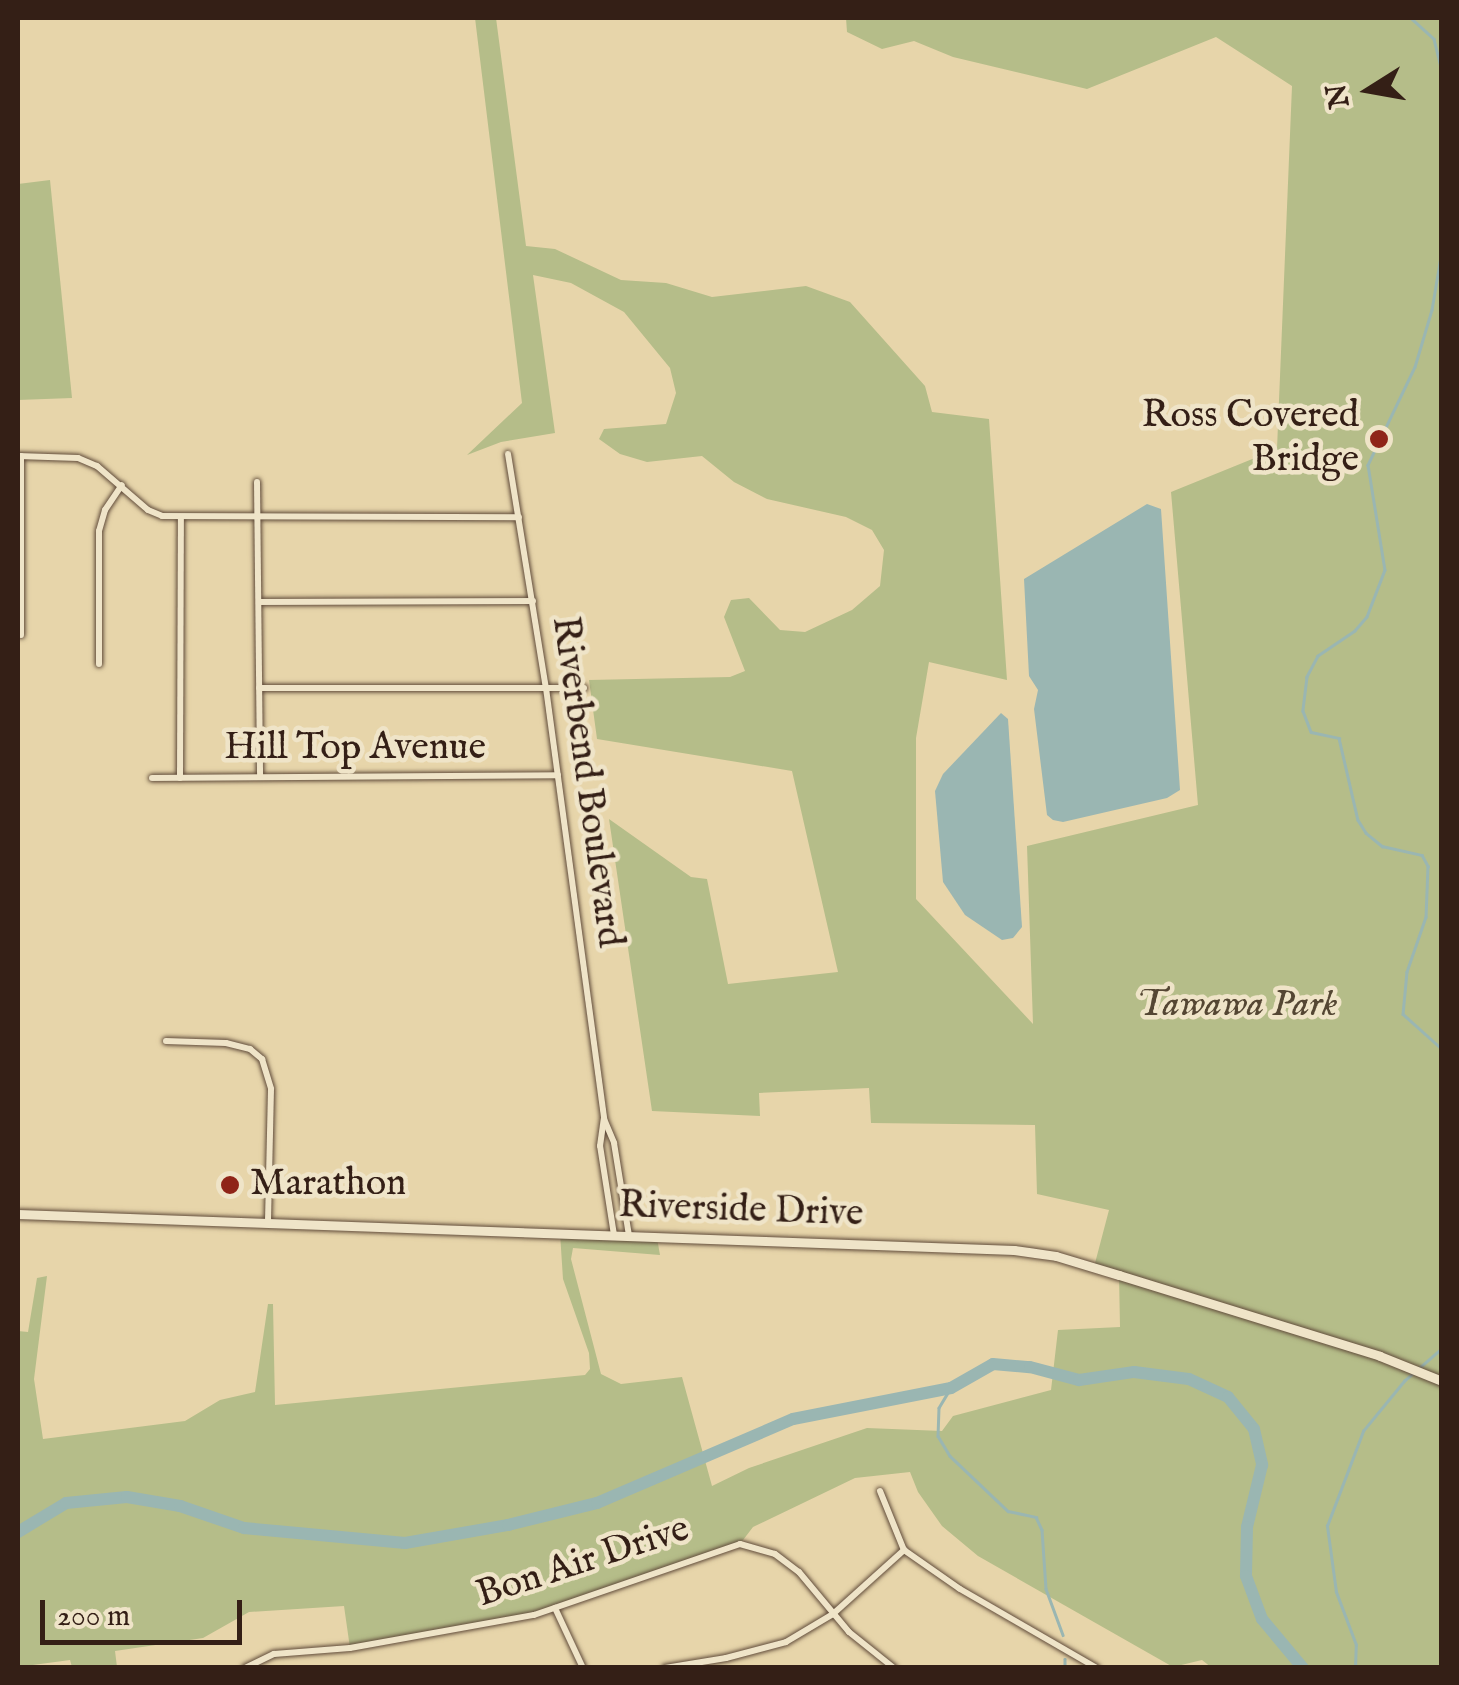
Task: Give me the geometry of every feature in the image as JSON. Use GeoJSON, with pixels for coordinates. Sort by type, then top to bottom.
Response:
{"type":"FeatureCollection","features":[{"type":"Feature","properties":{"kind":"main road","name":"Riverside Drive"},"geometry":{"type":"LineString","coordinates":[[18,1214],[1042,1254],[1380,1356],[1437,1379]]}},
{"type":"Feature","properties":{"kind":"street","name":"Riverbend Boulevard"},"geometry":{"type":"LineString","coordinates":[[508,454],[546,688],[604,1119]]}},
{"type":"Feature","properties":{"kind":"street"},"geometry":{"type":"LineString","coordinates":[[21,636],[19,456],[78,458],[98,466],[148,510],[182,518],[519,517]]}},
{"type":"Feature","properties":{"kind":"street"},"geometry":{"type":"LineString","coordinates":[[257,482],[260,778]]}},
{"type":"Feature","properties":{"kind":"street"},"geometry":{"type":"LineString","coordinates":[[99,664],[99,531],[105,510],[122,485]]}},
{"type":"Feature","properties":{"kind":"street"},"geometry":{"type":"LineString","coordinates":[[180,778],[182,518]]}},
{"type":"Feature","properties":{"kind":"street"},"geometry":{"type":"LineString","coordinates":[[260,602],[533,601]]}},
{"type":"Feature","properties":{"kind":"street"},"geometry":{"type":"LineString","coordinates":[[260,688],[584,688]]}},
{"type":"Feature","properties":{"kind":"street","name":"Hill Top Avenue"},"geometry":{"type":"LineString","coordinates":[[152,778],[558,775]]}},
{"type":"Feature","properties":{"kind":"street"},"geometry":{"type":"LineString","coordinates":[[166,1041],[226,1043],[250,1049],[262,1059],[271,1090],[268,1222]]}},
{"type":"Feature","properties":{"kind":"street"},"geometry":{"type":"LineString","coordinates":[[604,1119],[600,1146],[614,1236]]}},
{"type":"Feature","properties":{"kind":"street"},"geometry":{"type":"LineString","coordinates":[[604,1119],[614,1143],[629,1236]]}},
{"type":"Feature","properties":{"kind":"street"},"geometry":{"type":"LineString","coordinates":[[880,1491],[904,1550],[960,1589],[1098,1668]]}},
{"type":"Feature","properties":{"kind":"street","name":"Bon Air Drive"},"geometry":{"type":"LineString","coordinates":[[246,1668],[274,1654],[427,1636],[555,1608],[740,1544],[775,1554],[799,1572],[834,1614],[894,1668]]}},
{"type":"Feature","properties":{"kind":"street"},"geometry":{"type":"LineString","coordinates":[[665,1668],[773,1646],[834,1614],[904,1550]]}},
{"type":"Feature","properties":{"kind":"street"},"geometry":{"type":"LineString","coordinates":[[555,1608],[584,1668]]}},
{"type":"Feature","properties":{"kind":"green space","name":"Tawawa Park"},"geometry":{"type":"Polygon","coordinates":[[[475,18],[496,18],[526,246],[555,249],[621,280],[666,283],[712,297],[806,286],[850,302],[925,386],[932,412],[989,419],[1007,680],[929,662],[916,738],[916,899],[1033,1024],[1027,846],[1198,805],[1171,492],[1277,449],[1292,86],[1216,37],[1087,89],[953,57],[914,41],[882,49],[847,32],[846,18],[1441,18],[1441,1667],[1212,1668],[1202,1660],[1173,1667],[978,1556],[942,1526],[918,1492],[910,1472],[855,1478],[753,1527],[740,1544],[533,1615],[350,1648],[344,1606],[249,1612],[203,1638],[115,1651],[117,1667],[72,1667],[70,1660],[18,1667],[18,1331],[28,1332],[37,1278],[47,1276],[34,1379],[43,1439],[185,1421],[220,1400],[255,1392],[268,1304],[273,1304],[275,1405],[585,1375],[590,1369],[589,1353],[563,1279],[560,1233],[657,1238],[660,1255],[573,1248],[571,1259],[601,1374],[621,1384],[682,1377],[712,1486],[749,1468],[867,1428],[942,1431],[953,1416],[1051,1390],[1058,1330],[1120,1327],[1119,1275],[1094,1267],[1109,1210],[1037,1194],[1035,1125],[871,1123],[869,1088],[759,1093],[760,1116],[652,1111],[609,819],[691,877],[707,879],[728,984],[838,972],[792,771],[597,739],[589,680],[730,677],[745,671],[724,617],[731,600],[749,598],[780,630],[805,632],[852,610],[880,586],[884,550],[872,530],[846,517],[767,499],[734,482],[702,456],[647,462],[620,454],[599,439],[604,429],[666,424],[676,393],[670,368],[624,312],[571,283],[533,275],[555,433],[501,442],[467,455],[522,403],[475,18]]]}},
{"type":"Feature","properties":{"kind":"green space"},"geometry":{"type":"Polygon","coordinates":[[[50,180],[72,398],[18,400],[18,184],[50,180]]]}},
{"type":"Feature","properties":{"kind":"water"},"geometry":{"type":"Polygon","coordinates":[[[1147,504],[1161,509],[1180,790],[1167,798],[1063,822],[1053,820],[1047,815],[1034,709],[1038,690],[1029,676],[1024,579],[1147,504]]]}},
{"type":"Feature","properties":{"kind":"water"},"geometry":{"type":"Polygon","coordinates":[[[1001,713],[1008,719],[1022,927],[1013,938],[1002,940],[965,915],[943,882],[935,791],[943,774],[1001,713]]]}},
{"type":"Feature","properties":{"kind":"waterway"},"geometry":{"type":"LineString","coordinates":[[1411,18],[1434,39],[1442,71]]}},
{"type":"Feature","properties":{"kind":"waterway"},"geometry":{"type":"LineString","coordinates":[[1442,251],[1432,310],[1415,367],[1368,465],[1385,570],[1367,617],[1355,631],[1318,656],[1307,677],[1303,711],[1311,732],[1339,738],[1358,820],[1366,833],[1382,846],[1422,855],[1428,866],[1426,917],[1407,972],[1403,1014],[1442,1049]]}},
{"type":"Feature","properties":{"kind":"waterway"},"geometry":{"type":"LineString","coordinates":[[1355,1668],[1356,1645],[1336,1592],[1327,1526],[1363,1431],[1404,1381],[1442,1348]]}},
{"type":"Feature","properties":{"kind":"waterway"},"geometry":{"type":"LineString","coordinates":[[18,1532],[66,1503],[127,1497],[180,1506],[244,1528],[405,1543],[508,1525],[597,1503],[793,1419],[951,1388],[993,1364],[1030,1367],[1079,1380],[1134,1372],[1189,1379],[1228,1397],[1254,1429],[1262,1465],[1247,1527],[1246,1576],[1262,1619],[1303,1668]]}},
{"type":"Feature","properties":{"kind":"waterway"},"geometry":{"type":"LineString","coordinates":[[951,1388],[939,1408],[938,1436],[950,1456],[1008,1511],[1036,1517],[1042,1530],[1046,1589],[1063,1635]]}},
{"type":"Feature","properties":{"kind":"waterway"},"geometry":{"type":"LineString","coordinates":[[1065,1659],[1065,1668]]}},
{"type":"Feature","properties":{"kind":"place","name":"Ross Covered Bridge"},"geometry":{"type":"Point","coordinates":[1379,439]}},
{"type":"Feature","properties":{"kind":"place","name":"Marathon"},"geometry":{"type":"Point","coordinates":[230,1185]}}]}
